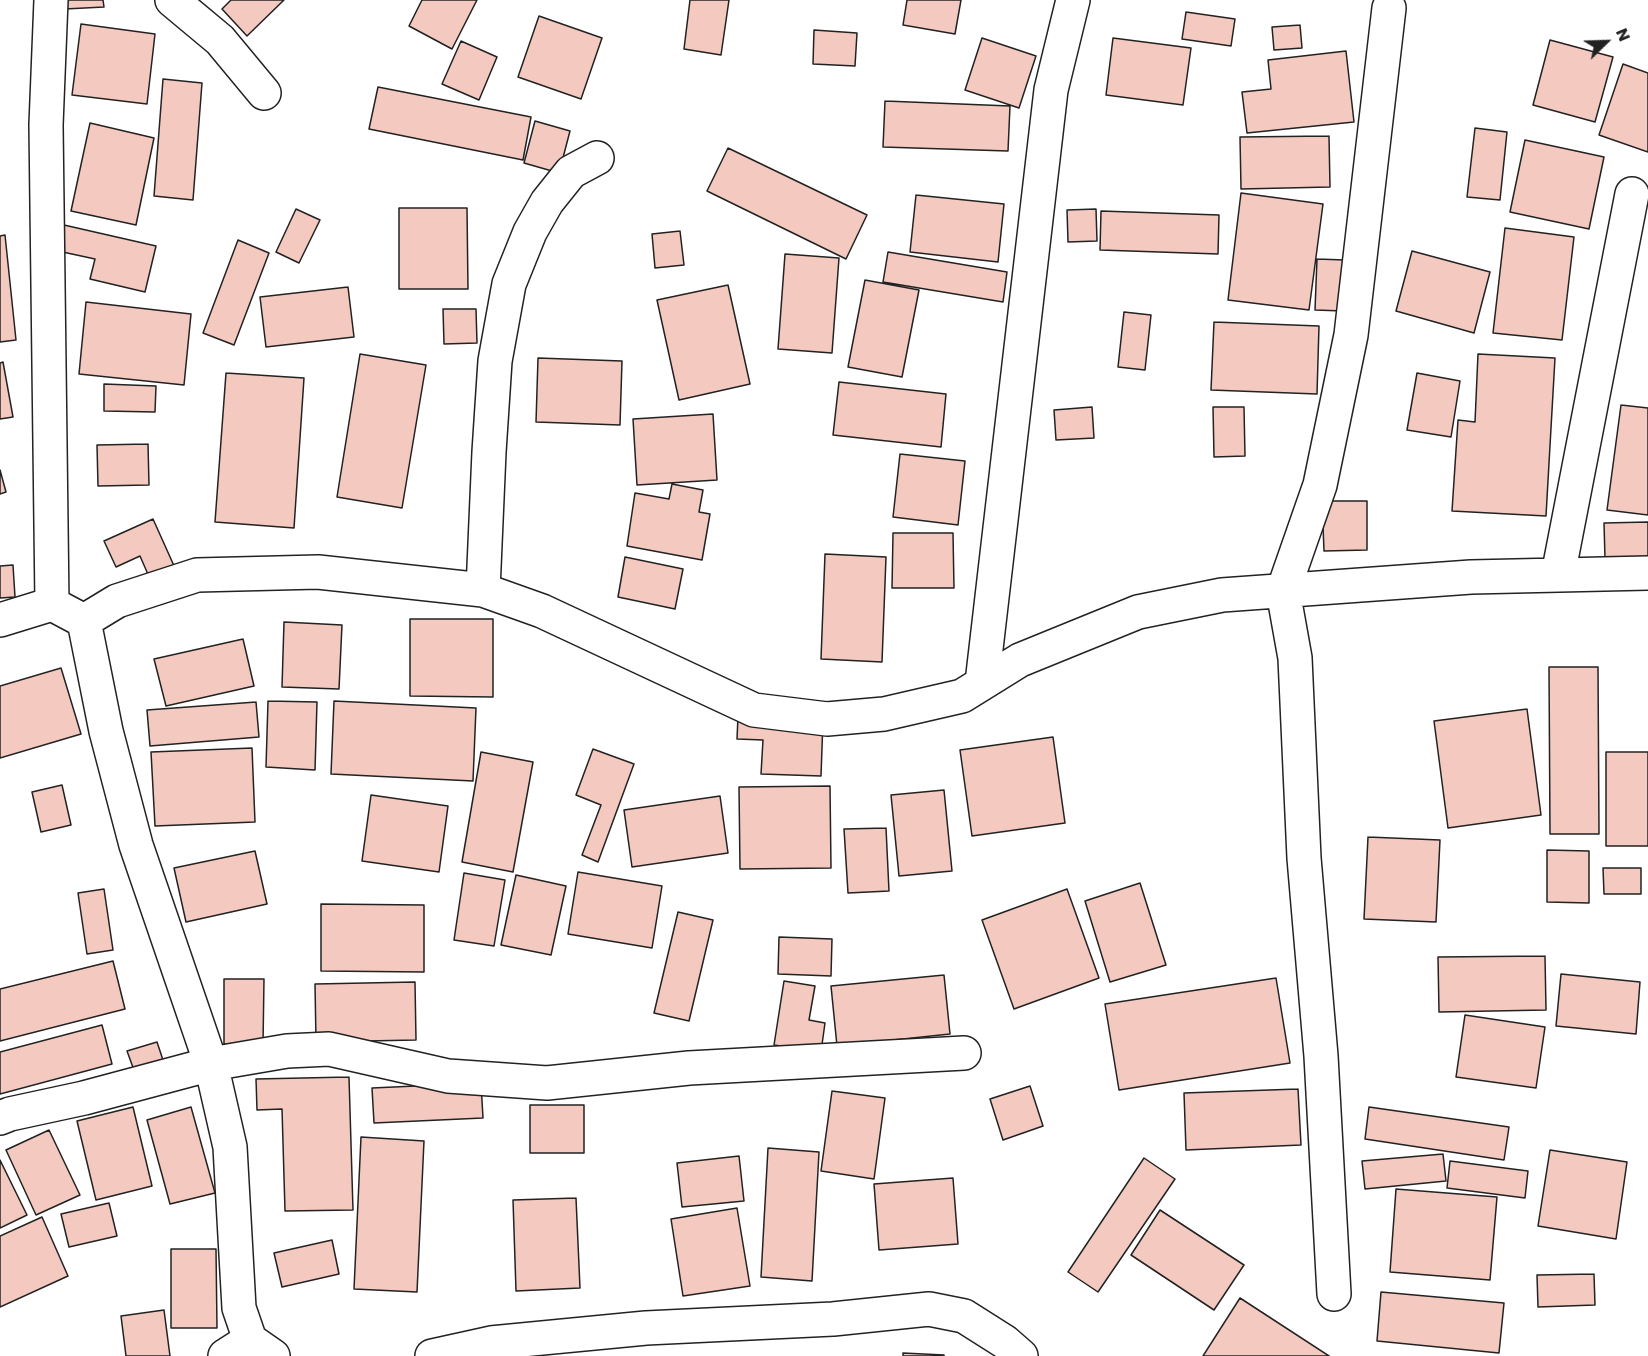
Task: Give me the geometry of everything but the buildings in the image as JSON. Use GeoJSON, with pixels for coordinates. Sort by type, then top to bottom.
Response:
{"type":"FeatureCollection","features":[{"type":"Feature","properties":{"kind":"street"},"geometry":{"type":"LineString","coordinates":[[51,0],[46,125],[52,604]]}},
{"type":"Feature","properties":{"kind":"street"},"geometry":{"type":"LineString","coordinates":[[172,0],[220,40],[264,93]]}},
{"type":"Feature","properties":{"kind":"street"},"geometry":{"type":"LineString","coordinates":[[982,683],[1052,90],[1073,0]]}},
{"type":"Feature","properties":{"kind":"street"},"geometry":{"type":"LineString","coordinates":[[1334,1294],[1321,1056],[1304,858],[1295,658],[1283,591],[1320,485],[1351,335],[1389,8]]}},
{"type":"Feature","properties":{"kind":"street"},"geometry":{"type":"LineString","coordinates":[[483,590],[495,361],[509,284],[530,232],[547,202],[571,172],[597,158]]}},
{"type":"Feature","properties":{"kind":"street"},"geometry":{"type":"LineString","coordinates":[[1558,575],[1632,194]]}},
{"type":"Feature","properties":{"kind":"street"},"geometry":{"type":"LineString","coordinates":[[84,621],[117,601],[197,575],[318,572],[483,590],[542,611],[754,710],[826,719],[884,714],[962,696],[1020,660],[1138,612],[1222,595],[1471,577],[1648,573]]}},
{"type":"Feature","properties":{"kind":"street"},"geometry":{"type":"LineString","coordinates":[[0,620],[52,604],[84,621]]}},
{"type":"Feature","properties":{"kind":"street"},"geometry":{"type":"LineString","coordinates":[[84,621],[106,731],[136,845],[211,1064],[230,1146],[238,1308],[249,1351]]}},
{"type":"Feature","properties":{"kind":"street"},"geometry":{"type":"LineString","coordinates":[[0,1118],[211,1064],[287,1052],[329,1049],[448,1076],[547,1083],[689,1068],[964,1053]]}},
{"type":"Feature","properties":{"kind":"street"},"geometry":{"type":"LineString","coordinates":[[432,1356],[491,1343],[645,1328],[833,1319],[929,1309],[964,1316],[1009,1351]]}}]}
